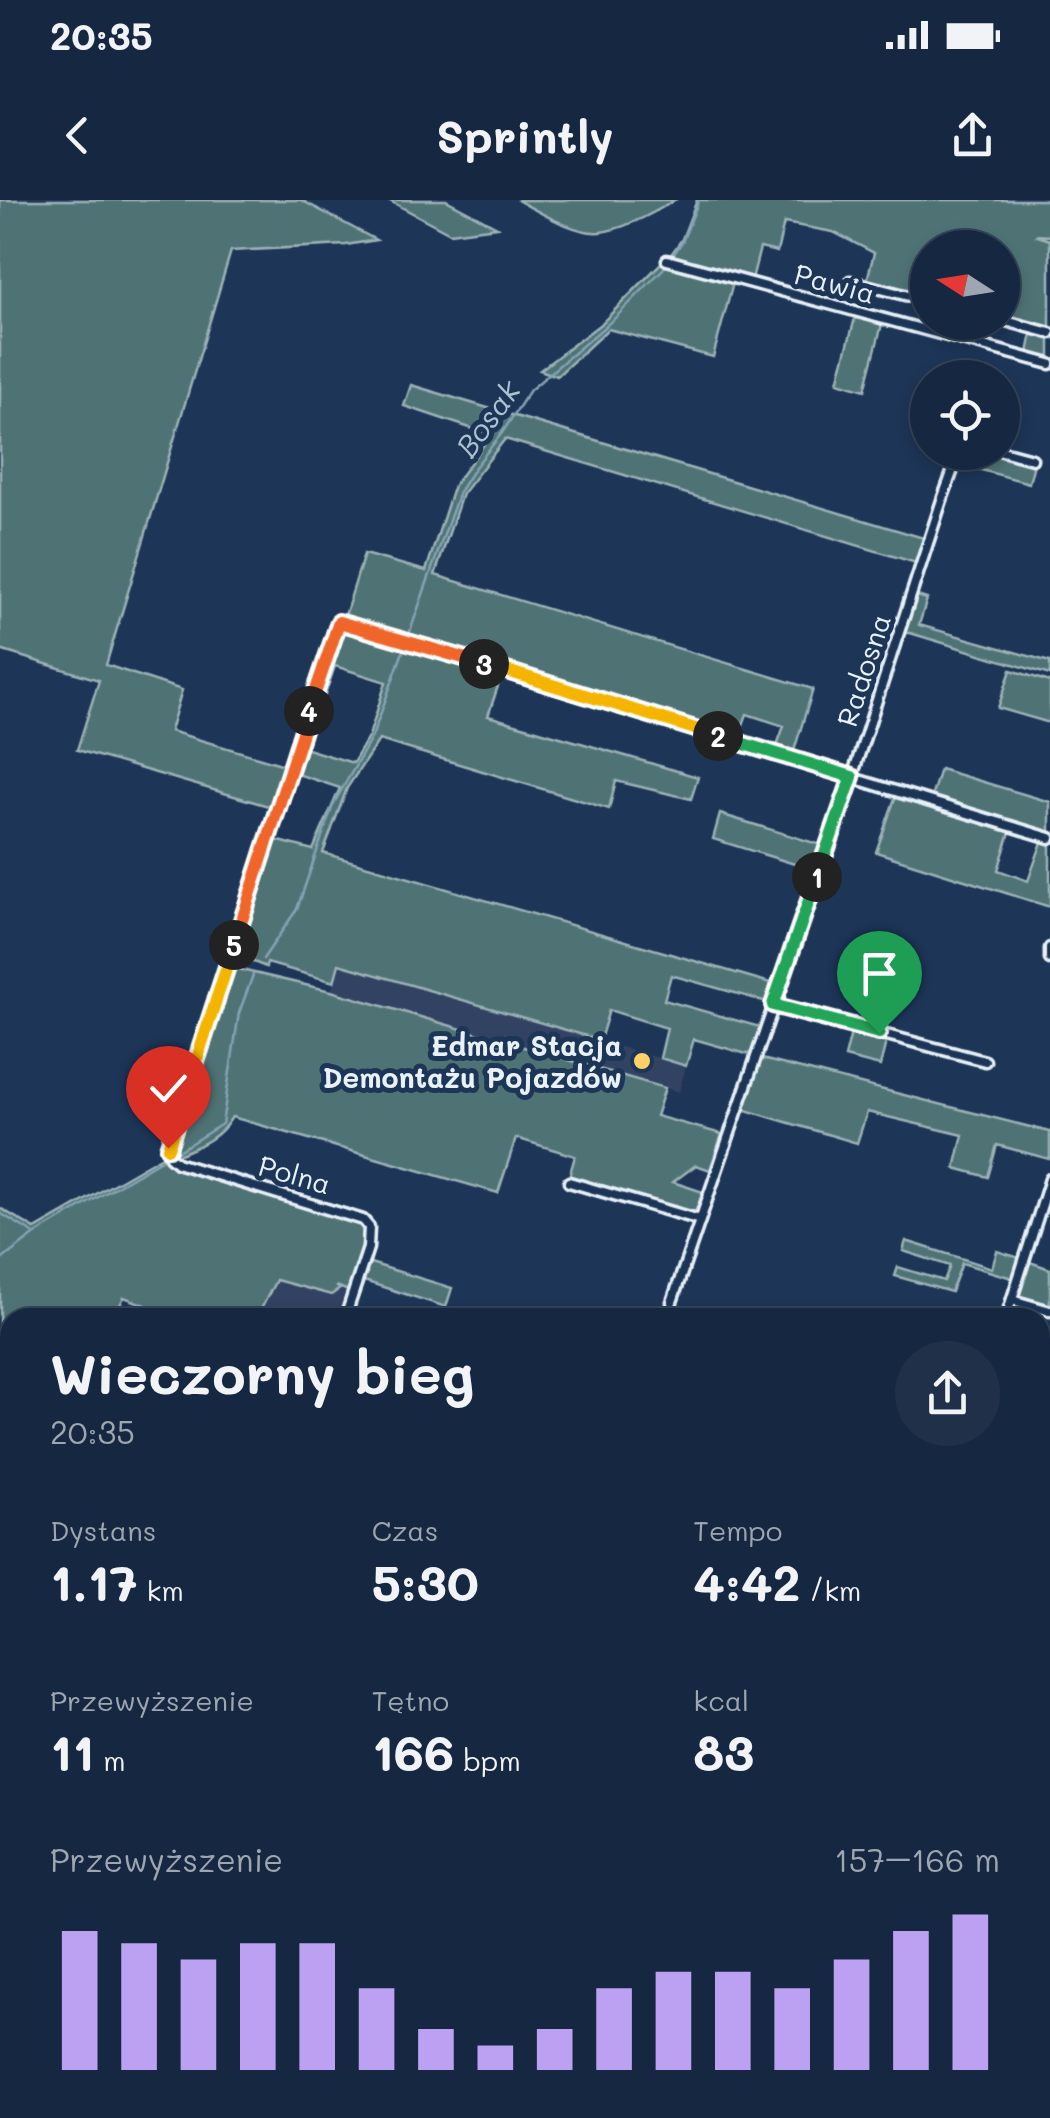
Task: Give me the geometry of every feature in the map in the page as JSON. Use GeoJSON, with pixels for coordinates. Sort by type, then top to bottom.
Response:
{"type":"FeatureCollection","features":[{"type":"Feature","properties":{"kind":"street","name":"Pawia"},"geometry":{"type":"LineString","coordinates":[[667,260],[1050,364]]}},
{"type":"Feature","properties":{"kind":"street"},"geometry":{"type":"LineString","coordinates":[[850,280],[910,296]]}},
{"type":"Feature","properties":{"kind":"street"},"geometry":{"type":"LineString","coordinates":[[1020,324],[1050,332]]}},
{"type":"Feature","properties":{"kind":"street"},"geometry":{"type":"LineString","coordinates":[[1020,456],[1032,459]]}},
{"type":"Feature","properties":{"kind":"street","name":"Radosna"},"geometry":{"type":"LineString","coordinates":[[672,1302],[953,470]]}},
{"type":"Feature","properties":{"kind":"street","name":"Polna"},"geometry":{"type":"LineString","coordinates":[[348,1308],[368,1248],[369,1228],[354,1215],[177,1163],[168,1148],[339,622],[852,777]]}},
{"type":"Feature","properties":{"kind":"street"},"geometry":{"type":"LineString","coordinates":[[852,777],[1050,838]]}},
{"type":"Feature","properties":{"kind":"street"},"geometry":{"type":"LineString","coordinates":[[1050,948],[1050,959]]}},
{"type":"Feature","properties":{"kind":"street"},"geometry":{"type":"LineString","coordinates":[[773,1005],[985,1061]]}},
{"type":"Feature","properties":{"kind":"street"},"geometry":{"type":"LineString","coordinates":[[1033,1308],[1011,1304],[1050,1179]]}},
{"type":"Feature","properties":{"kind":"street"},"geometry":{"type":"LineString","coordinates":[[569,1182],[700,1220]]}},
{"type":"Feature","properties":{"kind":"shaded area","name":"Edmar Stacja Demontażu Pojazdów"},"geometry":{"type":"Polygon","coordinates":[[[339,964],[686,1066],[679,1092],[331,991],[339,964]]]}},
{"type":"Feature","properties":{"kind":"shaded area"},"geometry":{"type":"Polygon","coordinates":[[[279,1266],[348,1291],[342,1308],[261,1308],[279,1266]]]}},
{"type":"Feature","properties":{"kind":"green space"},"geometry":{"type":"Polygon","coordinates":[[[0,200],[301,200],[376,240],[231,251],[106,665],[182,690],[170,731],[288,766],[275,808],[77,750],[99,680],[0,650],[0,200]]]}},
{"type":"Feature","properties":{"kind":"green space"},"geometry":{"type":"Polygon","coordinates":[[[388,200],[446,200],[497,227],[450,233],[388,200]]]}},
{"type":"Feature","properties":{"kind":"green space"},"geometry":{"type":"Polygon","coordinates":[[[517,200],[675,200],[629,224],[590,232],[546,216],[517,200]]]}},
{"type":"Feature","properties":{"kind":"green space"},"geometry":{"type":"Polygon","coordinates":[[[697,200],[1050,200],[1050,236],[1035,235],[1050,240],[1050,359],[1028,353],[1034,323],[1020,319],[1020,230],[910,230],[910,291],[867,280],[874,253],[833,232],[784,223],[777,252],[760,248],[750,287],[733,283],[713,357],[608,329],[557,376],[540,370],[603,322],[661,263],[672,267],[672,253],[682,239],[697,200]]]}},
{"type":"Feature","properties":{"kind":"green space"},"geometry":{"type":"Polygon","coordinates":[[[855,318],[882,324],[865,390],[838,382],[855,318]]]}},
{"type":"Feature","properties":{"kind":"green space"},"geometry":{"type":"Polygon","coordinates":[[[411,385],[927,539],[916,563],[505,439],[462,494],[435,575],[813,689],[793,754],[776,748],[784,726],[747,714],[738,738],[344,619],[364,554],[426,571],[454,485],[491,435],[404,406],[411,385]]]}},
{"type":"Feature","properties":{"kind":"green space"},"geometry":{"type":"Polygon","coordinates":[[[1020,461],[1034,464],[1029,483],[981,470],[1020,470],[1020,461]]]}},
{"type":"Feature","properties":{"kind":"green space"},"geometry":{"type":"Polygon","coordinates":[[[914,595],[927,599],[919,625],[1050,662],[1050,675],[902,633],[914,595]]]}},
{"type":"Feature","properties":{"kind":"green space"},"geometry":{"type":"Polygon","coordinates":[[[348,628],[502,674],[488,716],[698,777],[691,799],[616,781],[609,809],[379,740],[347,788],[323,853],[774,984],[767,1002],[671,975],[664,1000],[760,1027],[750,1055],[694,1039],[686,1066],[660,1058],[667,1028],[609,1010],[600,1040],[339,964],[334,982],[243,958],[238,945],[240,936],[272,839],[313,850],[340,788],[297,774],[304,748],[353,763],[369,736],[386,682],[335,666],[316,720],[311,719],[336,639],[340,630],[348,628]]]}},
{"type":"Feature","properties":{"kind":"green space"},"geometry":{"type":"Polygon","coordinates":[[[1011,670],[1050,682],[1050,723],[998,708],[1011,670]]]}},
{"type":"Feature","properties":{"kind":"green space"},"geometry":{"type":"Polygon","coordinates":[[[940,769],[1050,802],[1050,834],[931,798],[940,769]]]}},
{"type":"Feature","properties":{"kind":"green space"},"geometry":{"type":"Polygon","coordinates":[[[895,798],[1010,832],[998,870],[1028,881],[1042,842],[1050,845],[1050,907],[876,852],[895,798]]]}},
{"type":"Feature","properties":{"kind":"green space"},"geometry":{"type":"Polygon","coordinates":[[[720,814],[821,845],[814,870],[713,839],[720,814]]]}},
{"type":"Feature","properties":{"kind":"green space"},"geometry":{"type":"Polygon","coordinates":[[[233,968],[331,991],[665,1088],[656,1116],[722,1134],[710,1170],[696,1165],[673,1182],[703,1192],[692,1220],[567,1184],[575,1156],[516,1138],[498,1193],[232,1117],[214,1137],[175,1156],[171,1143],[233,968]]]}},
{"type":"Feature","properties":{"kind":"green space"},"geometry":{"type":"Polygon","coordinates":[[[852,1029],[887,1038],[880,1066],[845,1057],[852,1029]]]}},
{"type":"Feature","properties":{"kind":"green space"},"geometry":{"type":"Polygon","coordinates":[[[758,1058],[1050,1132],[1049,1159],[997,1145],[988,1177],[955,1168],[963,1135],[867,1112],[857,1143],[742,1109],[758,1058]]]}},
{"type":"Feature","properties":{"kind":"green space"},"geometry":{"type":"Polygon","coordinates":[[[164,1155],[170,1162],[359,1223],[365,1248],[351,1292],[336,1286],[340,1289],[331,1295],[276,1280],[262,1308],[154,1308],[124,1297],[118,1308],[0,1308],[0,1208],[35,1229],[164,1155]]]}},
{"type":"Feature","properties":{"kind":"green space"},"geometry":{"type":"Polygon","coordinates":[[[906,1241],[992,1268],[997,1251],[1020,1258],[1016,1280],[1012,1283],[1012,1278],[962,1263],[951,1292],[895,1276],[898,1267],[944,1281],[950,1266],[903,1251],[906,1241]]]}},
{"type":"Feature","properties":{"kind":"green space"},"geometry":{"type":"Polygon","coordinates":[[[1027,1261],[1050,1269],[1050,1308],[1019,1296],[1027,1261]]]}},
{"type":"Feature","properties":{"kind":"green space"},"geometry":{"type":"Polygon","coordinates":[[[367,1262],[452,1288],[446,1307],[364,1281],[352,1308],[362,1274],[367,1273],[367,1262]]]}},
{"type":"Feature","properties":{"kind":"waterway","name":"Bosak"},"geometry":{"type":"LineString","coordinates":[[673,255],[699,200]]}},
{"type":"Feature","properties":{"kind":"waterway","name":"Bosak"},"geometry":{"type":"LineString","coordinates":[[408,637],[459,492],[475,467],[530,390],[616,317],[665,267]]}},
{"type":"Feature","properties":{"kind":"waterway","name":"Bosak"},"geometry":{"type":"LineString","coordinates":[[263,959],[297,909],[333,805],[372,737],[405,646]]}},
{"type":"Feature","properties":{"kind":"waterway","name":"Bosak"},"geometry":{"type":"LineString","coordinates":[[175,1153],[222,1124],[239,1013],[253,975]]}},
{"type":"Feature","properties":{"kind":"waterway","name":"Bosak"},"geometry":{"type":"LineString","coordinates":[[0,1261],[34,1235],[166,1157]]}},
{"type":"Feature","properties":{"kind":"waterway"},"geometry":{"type":"LineString","coordinates":[[0,1213],[33,1233]]}},
{"type":"Feature","properties":{"kind":"place","name":"Edmar Stacja Demontażu Pojazdów"},"geometry":{"type":"Point","coordinates":[642,1061]}},
{"type":"Feature","properties":{"kind":"route"},"geometry":{"type":"LineString","coordinates":[[168,1148],[339,622],[852,777],[773,1005],[879,1033]]}}]}
